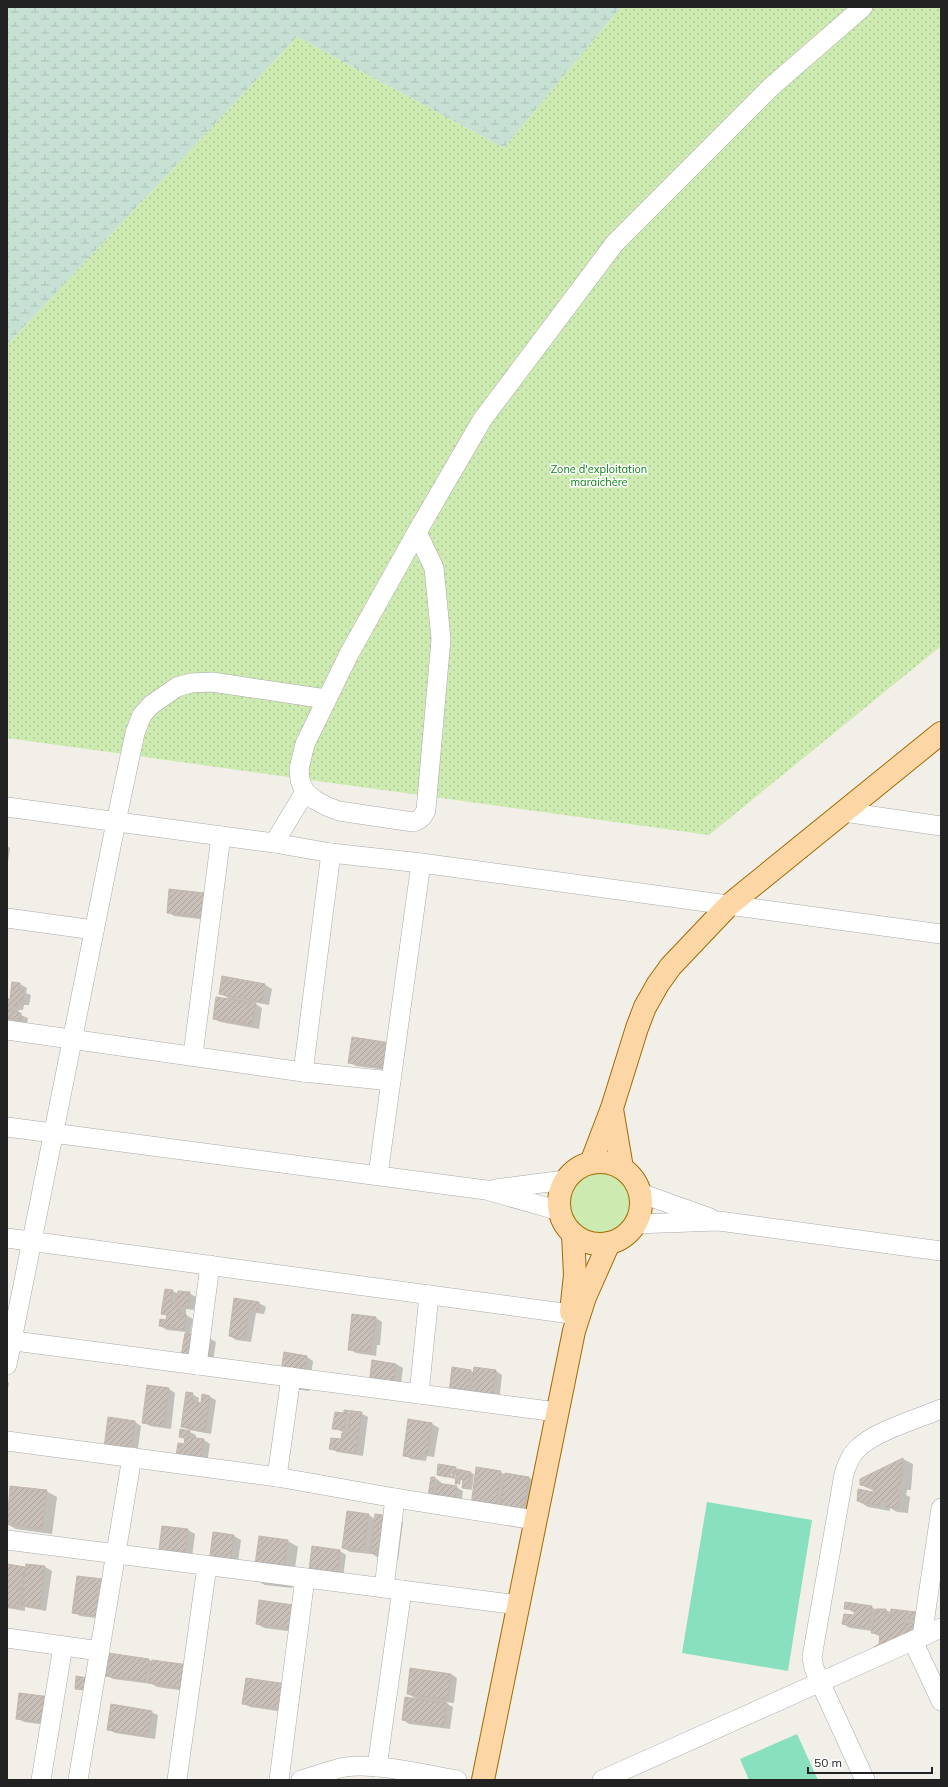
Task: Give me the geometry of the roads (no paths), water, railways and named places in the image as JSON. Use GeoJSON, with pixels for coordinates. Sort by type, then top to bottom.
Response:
{"type":"FeatureCollection","features":[{"type":"Feature","properties":{"kind":"main road"},"geometry":{"type":"LineString","coordinates":[[591,1162],[612,1108],[645,1007],[658,984],[671,966],[730,905],[941,733]]}},
{"type":"Feature","properties":{"kind":"main road"},"geometry":{"type":"LineString","coordinates":[[612,1108],[622,1168]]}},
{"type":"Feature","properties":{"kind":"main road"},"geometry":{"type":"LineString","coordinates":[[591,1162],[607,1162],[622,1168],[634,1179],[640,1193],[641,1209],[635,1224],[624,1236],[609,1243],[596,1244],[584,1241],[573,1234],[565,1224],[560,1211],[560,1195],[565,1180],[576,1169],[591,1162]]}},
{"type":"Feature","properties":{"kind":"main road"},"geometry":{"type":"LineString","coordinates":[[483,1780],[557,1412],[572,1322],[576,1275],[573,1234]]}},
{"type":"Feature","properties":{"kind":"main road"},"geometry":{"type":"LineString","coordinates":[[572,1322],[609,1243]]}},
{"type":"Feature","properties":{"kind":"street"},"geometry":{"type":"LineString","coordinates":[[417,532],[434,568],[441,634],[426,810],[424,816],[419,821],[413,822],[339,811],[326,806],[305,792],[300,780],[299,769],[301,758],[326,699],[417,532],[482,420],[614,243],[771,87],[863,7]]}},
{"type":"Feature","properties":{"kind":"street"},"geometry":{"type":"LineString","coordinates":[[7,1365],[9,1340],[32,1242],[116,822],[135,733],[142,715],[151,705],[177,687],[191,683],[212,682],[326,699]]}},
{"type":"Feature","properties":{"kind":"street"},"geometry":{"type":"LineString","coordinates":[[274,843],[305,792]]}},
{"type":"Feature","properties":{"kind":"street"},"geometry":{"type":"LineString","coordinates":[[7,807],[274,843],[331,853],[421,863],[941,934]]}},
{"type":"Feature","properties":{"kind":"street"},"geometry":{"type":"LineString","coordinates":[[844,812],[941,826]]}},
{"type":"Feature","properties":{"kind":"street"},"geometry":{"type":"LineString","coordinates":[[193,1055],[221,836]]}},
{"type":"Feature","properties":{"kind":"street"},"geometry":{"type":"LineString","coordinates":[[303,1072],[331,853]]}},
{"type":"Feature","properties":{"kind":"street"},"geometry":{"type":"LineString","coordinates":[[378,1175],[421,863]]}},
{"type":"Feature","properties":{"kind":"street"},"geometry":{"type":"LineString","coordinates":[[7,918],[94,930]]}},
{"type":"Feature","properties":{"kind":"street"},"geometry":{"type":"LineString","coordinates":[[7,1030],[193,1055],[303,1072],[391,1081]]}},
{"type":"Feature","properties":{"kind":"street"},"geometry":{"type":"LineString","coordinates":[[7,1128],[486,1190],[560,1211]]}},
{"type":"Feature","properties":{"kind":"street"},"geometry":{"type":"LineString","coordinates":[[486,1190],[565,1180]]}},
{"type":"Feature","properties":{"kind":"street"},"geometry":{"type":"LineString","coordinates":[[640,1193],[719,1221]]}},
{"type":"Feature","properties":{"kind":"street"},"geometry":{"type":"LineString","coordinates":[[635,1224],[719,1221],[941,1251]]}},
{"type":"Feature","properties":{"kind":"street"},"geometry":{"type":"LineString","coordinates":[[7,1238],[429,1295],[572,1322]]}},
{"type":"Feature","properties":{"kind":"street"},"geometry":{"type":"LineString","coordinates":[[197,1365],[210,1265]]}},
{"type":"Feature","properties":{"kind":"street"},"geometry":{"type":"LineString","coordinates":[[420,1394],[429,1295]]}},
{"type":"Feature","properties":{"kind":"street"},"geometry":{"type":"LineString","coordinates":[[9,1340],[557,1412]]}},
{"type":"Feature","properties":{"kind":"street"},"geometry":{"type":"LineString","coordinates":[[277,1477],[291,1377]]}},
{"type":"Feature","properties":{"kind":"street"},"geometry":{"type":"LineString","coordinates":[[865,1780],[820,1682],[814,1668],[812,1657],[844,1474],[848,1460],[856,1449],[870,1438],[941,1409]]}},
{"type":"Feature","properties":{"kind":"street"},"geometry":{"type":"LineString","coordinates":[[7,1441],[277,1477],[395,1498],[535,1520]]}},
{"type":"Feature","properties":{"kind":"street"},"geometry":{"type":"LineString","coordinates":[[78,1780],[132,1457]]}},
{"type":"Feature","properties":{"kind":"street"},"geometry":{"type":"LineString","coordinates":[[377,1767],[393,1589],[395,1498]]}},
{"type":"Feature","properties":{"kind":"street"},"geometry":{"type":"LineString","coordinates":[[941,1508],[918,1639],[941,1701]]}},
{"type":"Feature","properties":{"kind":"street"},"geometry":{"type":"LineString","coordinates":[[7,1540],[519,1605]]}},
{"type":"Feature","properties":{"kind":"street"},"geometry":{"type":"LineString","coordinates":[[177,1780],[207,1566]]}},
{"type":"Feature","properties":{"kind":"street"},"geometry":{"type":"LineString","coordinates":[[279,1780],[305,1578]]}},
{"type":"Feature","properties":{"kind":"street"},"geometry":{"type":"LineString","coordinates":[[602,1780],[941,1628]]}},
{"type":"Feature","properties":{"kind":"street"},"geometry":{"type":"LineString","coordinates":[[7,1638],[100,1651]]}},
{"type":"Feature","properties":{"kind":"street"},"geometry":{"type":"LineString","coordinates":[[41,1780],[63,1646]]}},
{"type":"Feature","properties":{"kind":"street"},"geometry":{"type":"LineString","coordinates":[[301,1780],[345,1767],[377,1767],[457,1780]]}},
{"type":"Feature","properties":{"kind":"park label","name":"Zone d'exploitation maraichère"},"geometry":{"type":"Point","coordinates":[599,475]}}]}
